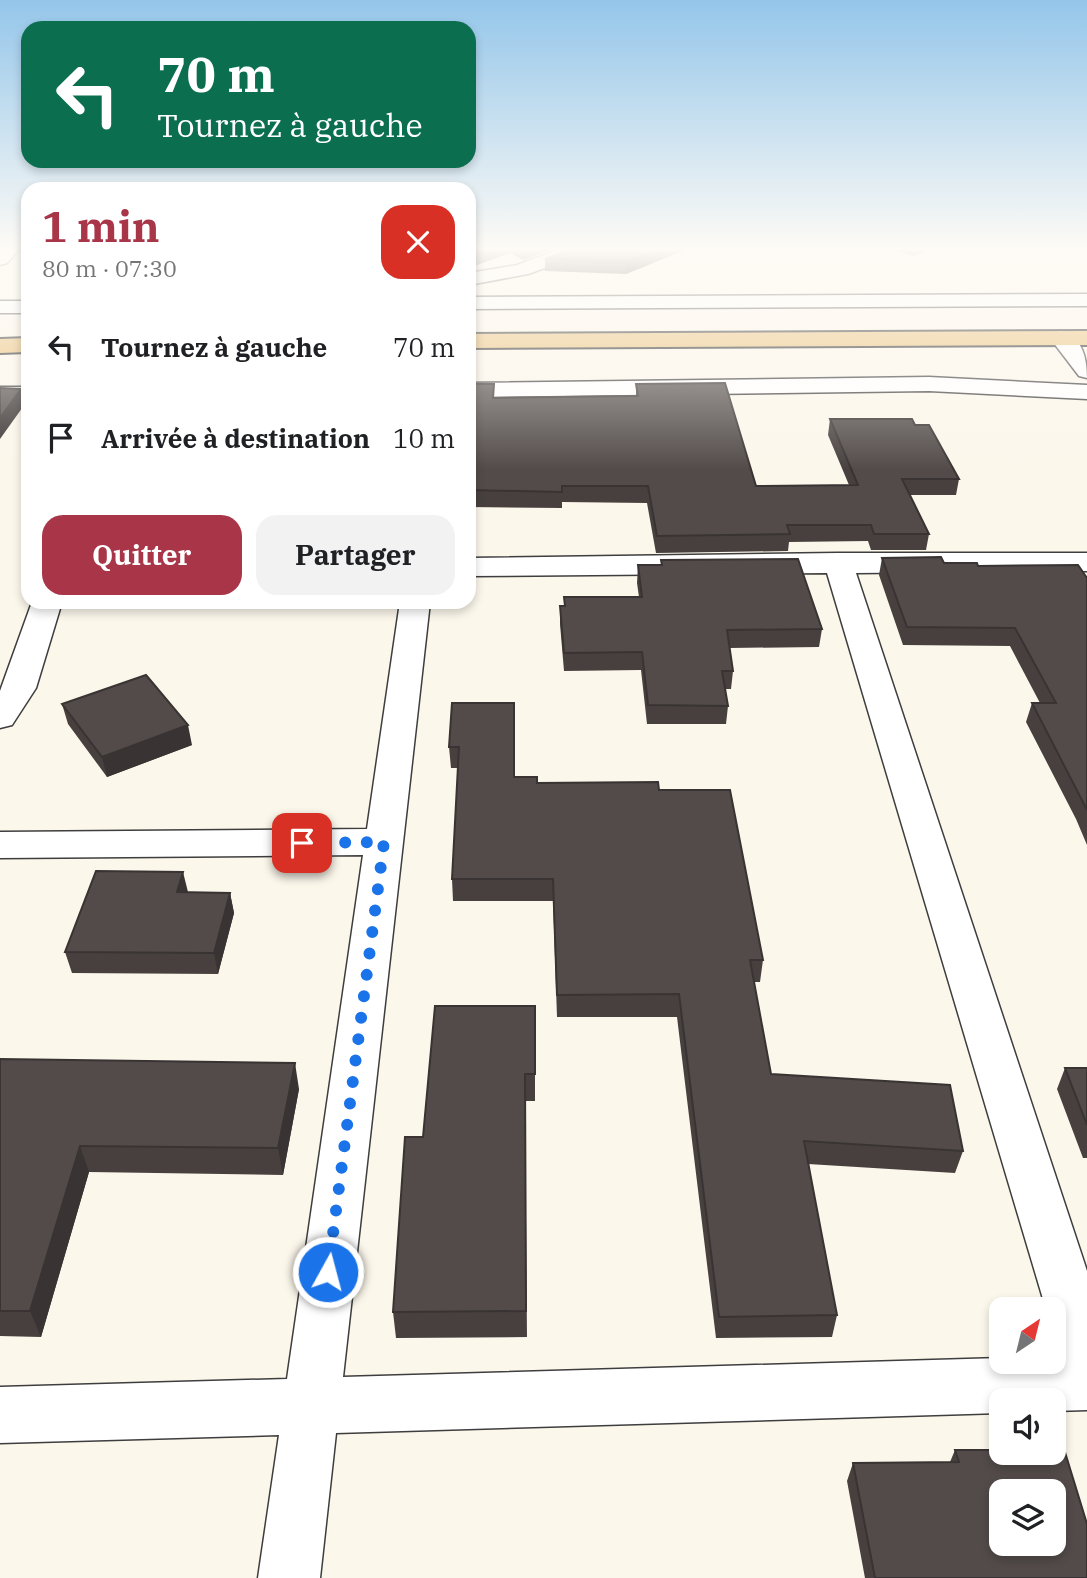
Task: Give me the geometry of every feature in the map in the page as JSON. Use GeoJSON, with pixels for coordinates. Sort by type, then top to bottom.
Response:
{"type":"FeatureCollection","features":[{"type":"Feature","properties":{"kind":"main road"},"geometry":{"type":"LineString","coordinates":[[476,341],[1087,338]]}},
{"type":"Feature","properties":{"kind":"main road"},"geometry":{"type":"LineString","coordinates":[[0,346],[21,345]]}},
{"type":"Feature","properties":{"kind":"street"},"geometry":{"type":"LineString","coordinates":[[1061,338],[1087,371]]}},
{"type":"Feature","properties":{"kind":"street"},"geometry":{"type":"LineString","coordinates":[[476,390],[929,384],[1087,392]]}},
{"type":"Feature","properties":{"kind":"street"},"geometry":{"type":"LineString","coordinates":[[0,394],[21,394]]}},
{"type":"Feature","properties":{"kind":"street"},"geometry":{"type":"LineString","coordinates":[[838,562],[1087,1354]]}},
{"type":"Feature","properties":{"kind":"street"},"geometry":{"type":"LineString","coordinates":[[476,567],[1087,562]]}},
{"type":"Feature","properties":{"kind":"street"},"geometry":{"type":"LineString","coordinates":[[0,718],[19,688],[45,609]]}},
{"type":"Feature","properties":{"kind":"street"},"geometry":{"type":"LineString","coordinates":[[289,1578],[414,609]]}},
{"type":"Feature","properties":{"kind":"street"},"geometry":{"type":"LineString","coordinates":[[0,845],[384,842]]}},
{"type":"Feature","properties":{"kind":"street"},"geometry":{"type":"LineString","coordinates":[[0,1415],[1087,1383]]}},
{"type":"Feature","properties":{"kind":"building"},"geometry":{"type":"Polygon","coordinates":[[[725,383],[756,486],[858,485],[830,419],[912,419],[915,425],[929,425],[959,479],[902,479],[929,534],[874,534],[871,525],[787,525],[790,534],[657,536],[648,486],[562,486],[562,492],[476,490],[476,384],[494,384],[493,398],[638,396],[636,384],[725,383]]]}},
{"type":"Feature","properties":{"kind":"building"},"geometry":{"type":"Polygon","coordinates":[[[0,388],[21,389],[0,418],[0,388]]]}},
{"type":"Feature","properties":{"kind":"building"},"geometry":{"type":"Polygon","coordinates":[[[941,557],[944,563],[977,563],[978,566],[1078,565],[1087,578],[1087,810],[1032,703],[1056,703],[1015,628],[907,627],[882,558],[941,557]]]}},
{"type":"Feature","properties":{"kind":"building"},"geometry":{"type":"Polygon","coordinates":[[[798,559],[822,629],[727,630],[733,671],[722,671],[728,706],[648,705],[642,652],[564,653],[560,606],[565,606],[564,597],[642,597],[638,565],[662,565],[661,560],[798,559]]]}},
{"type":"Feature","properties":{"kind":"building"},"geometry":{"type":"Polygon","coordinates":[[[146,675],[188,725],[102,757],[62,704],[146,675]]]}},
{"type":"Feature","properties":{"kind":"building"},"geometry":{"type":"Polygon","coordinates":[[[452,703],[514,703],[514,777],[537,777],[537,783],[658,782],[659,790],[730,790],[763,960],[750,960],[771,1074],[950,1085],[963,1151],[804,1141],[837,1315],[719,1317],[679,994],[557,995],[553,879],[452,879],[459,747],[449,747],[452,703]]]}},
{"type":"Feature","properties":{"kind":"building"},"geometry":{"type":"Polygon","coordinates":[[[96,871],[183,872],[177,892],[230,893],[214,953],[65,952],[96,871]]]}},
{"type":"Feature","properties":{"kind":"building"},"geometry":{"type":"Polygon","coordinates":[[[435,1006],[535,1006],[535,1074],[525,1074],[526,1311],[393,1312],[405,1137],[423,1137],[435,1006]]]}},
{"type":"Feature","properties":{"kind":"building"},"geometry":{"type":"Polygon","coordinates":[[[0,1059],[295,1063],[278,1148],[80,1146],[30,1311],[0,1311],[0,1059]]]}},
{"type":"Feature","properties":{"kind":"building"},"geometry":{"type":"Polygon","coordinates":[[[1065,1068],[1087,1068],[1087,1125],[1065,1068]]]}},
{"type":"Feature","properties":{"kind":"building"},"geometry":{"type":"Polygon","coordinates":[[[955,1450],[989,1450],[989,1465],[1066,1465],[1066,1456],[1087,1524],[1087,1578],[875,1578],[853,1463],[959,1462],[955,1450]]]}},
{"type":"Feature","properties":{"kind":"route"},"geometry":{"type":"LineString","coordinates":[[302,843],[384,842],[328,1272]]}}]}
